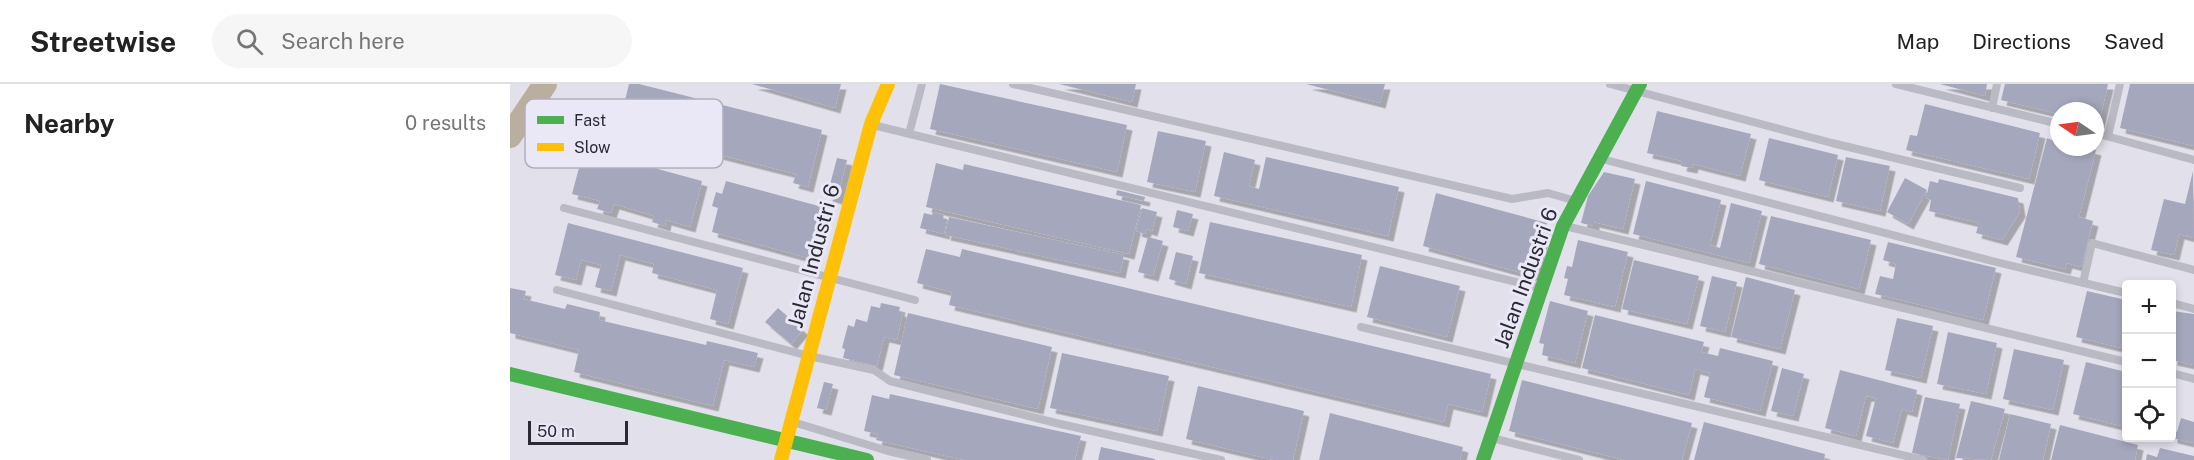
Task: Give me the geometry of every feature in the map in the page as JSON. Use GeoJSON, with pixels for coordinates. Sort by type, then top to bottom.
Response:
{"type":"FeatureCollection","features":[{"type":"Feature","properties":{"kind":"street","name":"Jalan Industri 6"},"geometry":{"type":"LineString","coordinates":[[781,460],[871,124],[888,84]]}},
{"type":"Feature","properties":{"kind":"street","name":"Jalan Industri 6"},"geometry":{"type":"LineString","coordinates":[[1484,460],[1563,226],[1638,88]]}},
{"type":"Feature","properties":{"kind":"street"},"geometry":{"type":"LineString","coordinates":[[510,374],[867,460]]}},
{"type":"Feature","properties":{"kind":"lane"},"geometry":{"type":"LineString","coordinates":[[909,134],[922,84]]}},
{"type":"Feature","properties":{"kind":"lane"},"geometry":{"type":"LineString","coordinates":[[1013,84],[1512,199],[1548,193],[1577,202]]}},
{"type":"Feature","properties":{"kind":"lane"},"geometry":{"type":"LineString","coordinates":[[1610,84],[1638,88],[2020,188]]}},
{"type":"Feature","properties":{"kind":"lane"},"geometry":{"type":"LineString","coordinates":[[1896,84],[2050,122]]}},
{"type":"Feature","properties":{"kind":"lane"},"geometry":{"type":"LineString","coordinates":[[1992,108],[1997,84]]}},
{"type":"Feature","properties":{"kind":"lane"},"geometry":{"type":"LineString","coordinates":[[2108,136],[2120,84]]}},
{"type":"Feature","properties":{"kind":"lane"},"geometry":{"type":"LineString","coordinates":[[871,124],[1542,289]]}},
{"type":"Feature","properties":{"kind":"lane"},"geometry":{"type":"LineString","coordinates":[[2104,135],[2194,160]]}},
{"type":"Feature","properties":{"kind":"lane"},"geometry":{"type":"LineString","coordinates":[[1600,158],[2122,292]]}},
{"type":"Feature","properties":{"kind":"lane"},"geometry":{"type":"LineString","coordinates":[[564,208],[915,300]]}},
{"type":"Feature","properties":{"kind":"lane"},"geometry":{"type":"LineString","coordinates":[[1563,226],[2122,361]]}},
{"type":"Feature","properties":{"kind":"lane"},"geometry":{"type":"LineString","coordinates":[[2083,283],[2092,243],[2194,270]]}},
{"type":"Feature","properties":{"kind":"lane"},"geometry":{"type":"LineString","coordinates":[[557,290],[809,356],[874,370],[890,381],[1056,423],[1221,460]]}},
{"type":"Feature","properties":{"kind":"lane"},"geometry":{"type":"LineString","coordinates":[[2176,304],[2194,309]]}},
{"type":"Feature","properties":{"kind":"lane"},"geometry":{"type":"LineString","coordinates":[[1361,327],[1923,460]]}},
{"type":"Feature","properties":{"kind":"lane"},"geometry":{"type":"LineString","coordinates":[[2176,374],[2194,379]]}},
{"type":"Feature","properties":{"kind":"lane"},"geometry":{"type":"LineString","coordinates":[[792,422],[888,451],[927,460]]}},
{"type":"Feature","properties":{"kind":"lane"},"geometry":{"type":"LineString","coordinates":[[1491,438],[1579,460]]}},
{"type":"Feature","properties":{"kind":"building"},"geometry":{"type":"Polygon","coordinates":[[[629,84],[639,84],[699,99],[625,99],[629,84]]]}},
{"type":"Feature","properties":{"kind":"building"},"geometry":{"type":"Polygon","coordinates":[[[752,84],[841,84],[835,108],[752,84]]]}},
{"type":"Feature","properties":{"kind":"building"},"geometry":{"type":"Polygon","coordinates":[[[940,84],[1127,125],[1117,172],[930,129],[940,84]]]}},
{"type":"Feature","properties":{"kind":"building"},"geometry":{"type":"Polygon","coordinates":[[[1059,84],[1136,84],[1132,102],[1059,84]]]}},
{"type":"Feature","properties":{"kind":"building"},"geometry":{"type":"Polygon","coordinates":[[[1306,84],[1385,84],[1380,103],[1306,84]]]}},
{"type":"Feature","properties":{"kind":"building"},"geometry":{"type":"Polygon","coordinates":[[[1940,84],[1987,84],[1985,96],[1940,84]]]}},
{"type":"Feature","properties":{"kind":"building"},"geometry":{"type":"Polygon","coordinates":[[[2005,84],[2108,84],[2104,102],[2050,102],[2050,112],[2001,100],[2005,84]]]}},
{"type":"Feature","properties":{"kind":"building"},"geometry":{"type":"Polygon","coordinates":[[[2130,84],[2194,84],[2194,146],[2120,128],[2130,84]]]}},
{"type":"Feature","properties":{"kind":"building"},"geometry":{"type":"Polygon","coordinates":[[[1925,104],[2040,133],[2029,179],[1906,150],[1910,135],[1917,136],[1925,104]]]}},
{"type":"Feature","properties":{"kind":"building"},"geometry":{"type":"Polygon","coordinates":[[[723,105],[822,130],[808,187],[793,183],[796,174],[723,156],[723,105]]]}},
{"type":"Feature","properties":{"kind":"building"},"geometry":{"type":"Polygon","coordinates":[[[1657,111],[1751,134],[1740,176],[1693,164],[1692,168],[1681,166],[1682,161],[1647,153],[1657,111]]]}},
{"type":"Feature","properties":{"kind":"building"},"geometry":{"type":"Polygon","coordinates":[[[1158,131],[1206,141],[1195,192],[1147,182],[1158,131]]]}},
{"type":"Feature","properties":{"kind":"building"},"geometry":{"type":"Polygon","coordinates":[[[1769,138],[1838,155],[1828,197],[1759,180],[1769,138]]]}},
{"type":"Feature","properties":{"kind":"building"},"geometry":{"type":"Polygon","coordinates":[[[2047,138],[2050,139],[2050,156],[2094,156],[2079,217],[2093,221],[2081,267],[2067,263],[2065,269],[2016,257],[2047,138]]]}},
{"type":"Feature","properties":{"kind":"building"},"geometry":{"type":"Polygon","coordinates":[[[1224,152],[1255,160],[1249,186],[1259,189],[1266,157],[1399,187],[1388,236],[1214,196],[1224,152]]]}},
{"type":"Feature","properties":{"kind":"building"},"geometry":{"type":"Polygon","coordinates":[[[1846,157],[1890,166],[1880,211],[1836,201],[1846,157]]]}},
{"type":"Feature","properties":{"kind":"building"},"geometry":{"type":"Polygon","coordinates":[[[837,158],[847,160],[837,199],[827,196],[837,158]]]}},
{"type":"Feature","properties":{"kind":"building"},"geometry":{"type":"Polygon","coordinates":[[[936,163],[963,170],[964,164],[1141,205],[1129,254],[926,207],[936,163]]]}},
{"type":"Feature","properties":{"kind":"building"},"geometry":{"type":"Polygon","coordinates":[[[579,168],[654,168],[702,181],[690,227],[666,220],[665,226],[652,222],[654,216],[614,204],[611,213],[597,209],[600,201],[572,194],[579,168]]]}},
{"type":"Feature","properties":{"kind":"building"},"geometry":{"type":"Polygon","coordinates":[[[2193,171],[2194,238],[2179,234],[2174,255],[2151,250],[2164,199],[2185,204],[2193,171]]]}},
{"type":"Feature","properties":{"kind":"building"},"geometry":{"type":"Polygon","coordinates":[[[1604,172],[1635,179],[1623,229],[1594,222],[1594,226],[1581,223],[1588,196],[1604,172]]]}},
{"type":"Feature","properties":{"kind":"building"},"geometry":{"type":"Polygon","coordinates":[[[1905,178],[1927,190],[1908,224],[1887,212],[1905,178]]]}},
{"type":"Feature","properties":{"kind":"building"},"geometry":{"type":"Polygon","coordinates":[[[1939,179],[2018,198],[2020,212],[2002,240],[1976,233],[1979,223],[1929,211],[1931,200],[1926,198],[1930,181],[1938,183],[1939,179]]]}},
{"type":"Feature","properties":{"kind":"building"},"geometry":{"type":"Polygon","coordinates":[[[726,181],[826,208],[812,259],[712,232],[718,208],[712,206],[716,192],[722,194],[726,181]]]}},
{"type":"Feature","properties":{"kind":"building"},"geometry":{"type":"Polygon","coordinates":[[[1646,181],[1721,200],[1710,245],[1720,248],[1731,203],[1762,211],[1749,263],[1633,234],[1646,181]]]}},
{"type":"Feature","properties":{"kind":"building"},"geometry":{"type":"Polygon","coordinates":[[[1117,190],[1145,197],[1144,201],[1116,195],[1117,190]]]}},
{"type":"Feature","properties":{"kind":"building"},"geometry":{"type":"Polygon","coordinates":[[[1436,193],[1547,223],[1533,276],[1423,246],[1436,193]]]}},
{"type":"Feature","properties":{"kind":"building"},"geometry":{"type":"Polygon","coordinates":[[[1142,208],[1157,212],[1152,231],[1146,229],[1145,234],[1136,231],[1142,208]]]}},
{"type":"Feature","properties":{"kind":"building"},"geometry":{"type":"Polygon","coordinates":[[[1177,210],[1193,214],[1188,231],[1173,227],[1177,210]]]}},
{"type":"Feature","properties":{"kind":"building"},"geometry":{"type":"Polygon","coordinates":[[[933,212],[944,215],[943,218],[947,219],[944,234],[920,228],[924,213],[932,215],[933,212]]]}},
{"type":"Feature","properties":{"kind":"building"},"geometry":{"type":"Polygon","coordinates":[[[1771,216],[1871,240],[1859,289],[1759,264],[1771,216]]]}},
{"type":"Feature","properties":{"kind":"building"},"geometry":{"type":"Polygon","coordinates":[[[949,217],[1124,255],[1120,273],[945,235],[949,217]]]}},
{"type":"Feature","properties":{"kind":"building"},"geometry":{"type":"Polygon","coordinates":[[[1210,222],[1362,255],[1351,307],[1199,273],[1210,222]]]}},
{"type":"Feature","properties":{"kind":"building"},"geometry":{"type":"Polygon","coordinates":[[[568,223],[743,268],[728,324],[710,319],[717,290],[652,273],[654,264],[620,255],[611,291],[595,287],[601,265],[581,260],[576,280],[555,275],[568,223]]]}},
{"type":"Feature","properties":{"kind":"building"},"geometry":{"type":"Polygon","coordinates":[[[1148,237],[1163,241],[1153,276],[1138,272],[1148,237]]]}},
{"type":"Feature","properties":{"kind":"building"},"geometry":{"type":"Polygon","coordinates":[[[1578,240],[1628,252],[1615,307],[1564,295],[1568,279],[1564,278],[1567,266],[1572,267],[1578,240]]]}},
{"type":"Feature","properties":{"kind":"building"},"geometry":{"type":"Polygon","coordinates":[[[1888,242],[1996,268],[1983,320],[1875,294],[1880,276],[1893,279],[1896,264],[1883,260],[1888,242]]]}},
{"type":"Feature","properties":{"kind":"building"},"geometry":{"type":"Polygon","coordinates":[[[926,249],[960,257],[962,249],[1491,374],[1482,412],[1448,404],[1444,422],[949,305],[952,292],[917,283],[926,249]]]}},
{"type":"Feature","properties":{"kind":"building"},"geometry":{"type":"Polygon","coordinates":[[[1176,252],[1193,256],[1186,284],[1169,279],[1176,252]]]}},
{"type":"Feature","properties":{"kind":"building"},"geometry":{"type":"Polygon","coordinates":[[[1634,260],[1699,276],[1687,324],[1622,309],[1634,260]]]}},
{"type":"Feature","properties":{"kind":"building"},"geometry":{"type":"Polygon","coordinates":[[[1380,266],[1460,286],[1447,337],[1367,317],[1380,266]]]}},
{"type":"Feature","properties":{"kind":"building"},"geometry":{"type":"Polygon","coordinates":[[[1712,276],[1737,282],[1725,332],[1700,326],[1712,276]]]}},
{"type":"Feature","properties":{"kind":"building"},"geometry":{"type":"Polygon","coordinates":[[[1746,277],[1795,290],[1780,349],[1731,337],[1746,277]]]}},
{"type":"Feature","properties":{"kind":"building"},"geometry":{"type":"Polygon","coordinates":[[[510,288],[526,291],[524,299],[565,309],[567,304],[600,312],[599,320],[706,345],[707,341],[758,353],[754,367],[724,360],[713,406],[574,372],[579,350],[510,333],[510,288]]]}},
{"type":"Feature","properties":{"kind":"building"},"geometry":{"type":"Polygon","coordinates":[[[2087,291],[2122,299],[2122,348],[2076,337],[2087,291]]]}},
{"type":"Feature","properties":{"kind":"building"},"geometry":{"type":"Polygon","coordinates":[[[1550,301],[1588,311],[1575,363],[1542,355],[1544,344],[1539,343],[1550,301]]]}},
{"type":"Feature","properties":{"kind":"building"},"geometry":{"type":"Polygon","coordinates":[[[881,303],[900,307],[899,311],[903,312],[897,340],[884,337],[877,366],[843,358],[845,349],[842,348],[848,325],[854,327],[856,319],[867,322],[871,306],[880,308],[881,303]]]}},
{"type":"Feature","properties":{"kind":"building"},"geometry":{"type":"Polygon","coordinates":[[[778,308],[803,330],[791,344],[765,322],[778,308]]]}},
{"type":"Feature","properties":{"kind":"building"},"geometry":{"type":"Polygon","coordinates":[[[2176,312],[2194,314],[2194,365],[2176,361],[2176,312]]]}},
{"type":"Feature","properties":{"kind":"building"},"geometry":{"type":"Polygon","coordinates":[[[908,313],[1052,347],[1038,409],[894,375],[908,313]]]}},
{"type":"Feature","properties":{"kind":"building"},"geometry":{"type":"Polygon","coordinates":[[[1595,315],[1704,342],[1701,352],[1718,356],[1720,348],[1773,361],[1760,411],[1704,397],[1710,373],[1695,369],[1689,395],[1582,368],[1595,315]]]}},
{"type":"Feature","properties":{"kind":"building"},"geometry":{"type":"Polygon","coordinates":[[[1897,318],[1933,326],[1921,378],[1885,370],[1897,318]]]}},
{"type":"Feature","properties":{"kind":"building"},"geometry":{"type":"Polygon","coordinates":[[[1948,332],[1997,343],[1986,394],[1937,384],[1948,332]]]}},
{"type":"Feature","properties":{"kind":"building"},"geometry":{"type":"Polygon","coordinates":[[[2014,349],[2064,360],[2053,410],[2003,399],[2014,349]]]}},
{"type":"Feature","properties":{"kind":"building"},"geometry":{"type":"Polygon","coordinates":[[[1062,353],[1169,376],[1157,431],[1050,408],[1062,353]]]}},
{"type":"Feature","properties":{"kind":"building"},"geometry":{"type":"Polygon","coordinates":[[[2086,362],[2122,371],[2122,426],[2073,414],[2086,362]]]}},
{"type":"Feature","properties":{"kind":"building"},"geometry":{"type":"Polygon","coordinates":[[[1782,368],[1804,374],[1793,416],[1771,411],[1782,368]]]}},
{"type":"Feature","properties":{"kind":"building"},"geometry":{"type":"Polygon","coordinates":[[[1840,370],[1917,390],[1912,412],[1902,409],[1893,443],[1866,436],[1876,398],[1866,396],[1856,436],[1825,428],[1840,370]]]}},
{"type":"Feature","properties":{"kind":"building"},"geometry":{"type":"Polygon","coordinates":[[[1522,380],[1692,423],[1682,460],[1624,460],[1509,431],[1522,380]]]}},
{"type":"Feature","properties":{"kind":"building"},"geometry":{"type":"Polygon","coordinates":[[[824,382],[833,384],[826,410],[817,408],[824,382]]]}},
{"type":"Feature","properties":{"kind":"building"},"geometry":{"type":"Polygon","coordinates":[[[1198,386],[1304,411],[1293,460],[1274,460],[1186,439],[1198,386]]]}},
{"type":"Feature","properties":{"kind":"building"},"geometry":{"type":"Polygon","coordinates":[[[890,394],[1081,436],[1075,460],[964,460],[876,440],[878,434],[864,431],[872,395],[889,399],[890,394]]]}},
{"type":"Feature","properties":{"kind":"building"},"geometry":{"type":"Polygon","coordinates":[[[1925,397],[1960,404],[1948,460],[1912,453],[1925,397]]]}},
{"type":"Feature","properties":{"kind":"building"},"geometry":{"type":"Polygon","coordinates":[[[1971,401],[2005,409],[1991,460],[1956,458],[1971,401]]]}},
{"type":"Feature","properties":{"kind":"building"},"geometry":{"type":"Polygon","coordinates":[[[1330,413],[1463,447],[1460,460],[1319,460],[1330,413]]]}},
{"type":"Feature","properties":{"kind":"building"},"geometry":{"type":"Polygon","coordinates":[[[2010,414],[2051,424],[2043,460],[1999,460],[2010,414]]]}},
{"type":"Feature","properties":{"kind":"building"},"geometry":{"type":"Polygon","coordinates":[[[2181,418],[2194,422],[2194,443],[2176,439],[2181,418]]]}},
{"type":"Feature","properties":{"kind":"building"},"geometry":{"type":"Polygon","coordinates":[[[1704,422],[1825,454],[1824,460],[1694,460],[1704,422]]]}},
{"type":"Feature","properties":{"kind":"building"},"geometry":{"type":"Polygon","coordinates":[[[2060,425],[2138,445],[2135,460],[2051,460],[2060,425]]]}},
{"type":"Feature","properties":{"kind":"building"},"geometry":{"type":"Polygon","coordinates":[[[1101,447],[1155,459],[1155,460],[1098,460],[1101,447]]]}},
{"type":"Feature","properties":{"kind":"building"},"geometry":{"type":"Polygon","coordinates":[[[2160,448],[2194,456],[2194,460],[2146,460],[2147,454],[2157,457],[2160,448]]]}},
{"type":"Feature","properties":{"kind":"waterway"},"geometry":{"type":"LineString","coordinates":[[535,99],[545,84]]}},
{"type":"Feature","properties":{"kind":"waterway"},"geometry":{"type":"LineString","coordinates":[[510,136],[525,114]]}},
{"type":"Feature","properties":{"kind":"traffic: fast"},"geometry":{"type":"LineString","coordinates":[[1483,460],[1563,226],[1640,84]]}},
{"type":"Feature","properties":{"kind":"traffic: fast"},"geometry":{"type":"LineString","coordinates":[[510,374],[867,460]]}},
{"type":"Feature","properties":{"kind":"traffic: slow"},"geometry":{"type":"LineString","coordinates":[[781,460],[871,124],[888,84]]}}]}
